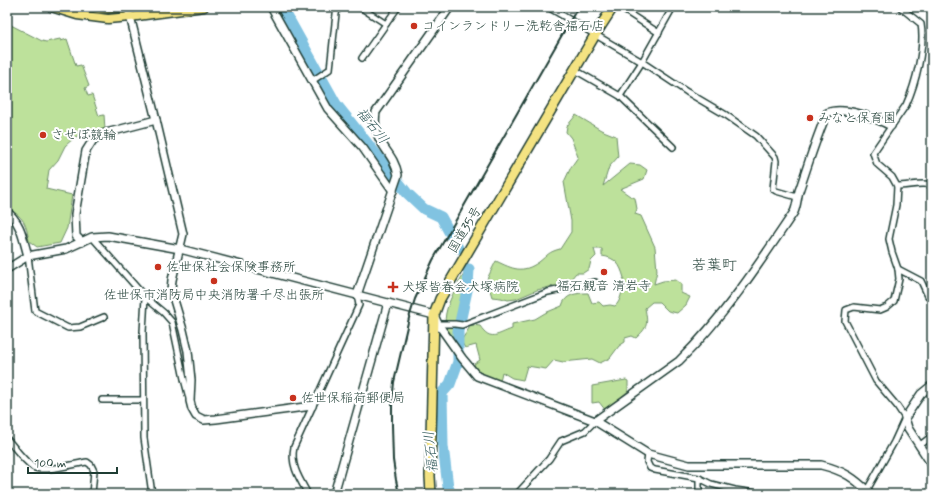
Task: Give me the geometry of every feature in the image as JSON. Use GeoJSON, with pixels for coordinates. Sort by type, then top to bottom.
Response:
{"type":"FeatureCollection","features":[{"type":"Feature","properties":{"kind":"highway","name":"国道35号"},"geometry":{"type":"LineString","coordinates":[[431,494],[430,476],[434,315],[440,299],[452,278],[613,7]]}},
{"type":"Feature","properties":{"kind":"main road"},"geometry":{"type":"LineString","coordinates":[[51,7],[77,15],[108,19],[204,7]]}},
{"type":"Feature","properties":{"kind":"main road"},"geometry":{"type":"LineString","coordinates":[[89,7],[99,9],[132,8]]}},
{"type":"Feature","properties":{"kind":"street"},"geometry":{"type":"LineString","coordinates":[[271,7],[314,80],[328,108],[363,148],[393,191]]}},
{"type":"Feature","properties":{"kind":"street"},"geometry":{"type":"LineString","coordinates":[[314,80],[330,69],[338,7]]}},
{"type":"Feature","properties":{"kind":"street"},"geometry":{"type":"LineString","coordinates":[[360,7],[386,24]]}},
{"type":"Feature","properties":{"kind":"street"},"geometry":{"type":"LineString","coordinates":[[362,58],[398,7]]}},
{"type":"Feature","properties":{"kind":"street"},"geometry":{"type":"LineString","coordinates":[[308,494],[294,469],[292,455],[294,447],[359,305],[358,295],[398,176],[396,166],[376,133],[376,112],[449,7]]}},
{"type":"Feature","properties":{"kind":"street"},"geometry":{"type":"LineString","coordinates":[[548,7],[595,36],[642,62],[687,92],[726,115],[756,136],[775,157],[776,161],[773,188],[776,191],[797,197]]}},
{"type":"Feature","properties":{"kind":"street"},"geometry":{"type":"LineString","coordinates":[[619,7],[659,33]]}},
{"type":"Feature","properties":{"kind":"street"},"geometry":{"type":"LineString","coordinates":[[620,96],[642,62],[673,7]]}},
{"type":"Feature","properties":{"kind":"street"},"geometry":{"type":"LineString","coordinates":[[900,7],[922,24],[923,35],[920,56],[910,97],[896,122],[891,126],[873,154],[877,164],[892,177],[897,186],[896,205],[889,239],[898,269],[899,279],[894,301],[887,307],[880,310],[854,307],[846,310],[845,321],[876,381],[897,406],[905,418],[908,428],[932,465]]}},
{"type":"Feature","properties":{"kind":"street"},"geometry":{"type":"LineString","coordinates":[[132,8],[130,17],[183,234],[171,290],[184,330],[188,351],[191,380],[190,401]]}},
{"type":"Feature","properties":{"kind":"street"},"geometry":{"type":"LineString","coordinates":[[575,70],[620,96],[673,147]]}},
{"type":"Feature","properties":{"kind":"street"},"geometry":{"type":"LineString","coordinates":[[517,494],[549,459],[561,441],[585,431],[595,421],[674,364],[691,349],[744,286],[794,212],[797,197],[813,149],[827,113],[834,110],[858,114],[882,121],[891,126]]}},
{"type":"Feature","properties":{"kind":"street"},"geometry":{"type":"LineString","coordinates":[[82,242],[76,236],[75,214],[86,151],[92,140],[102,134],[156,120]]}},
{"type":"Feature","properties":{"kind":"street"},"geometry":{"type":"LineString","coordinates":[[897,186],[912,186],[926,183],[932,185]]}},
{"type":"Feature","properties":{"kind":"street"},"geometry":{"type":"LineString","coordinates":[[7,212],[14,217],[20,227],[28,256],[35,311],[68,328],[80,327],[104,317]]}},
{"type":"Feature","properties":{"kind":"street"},"geometry":{"type":"LineString","coordinates":[[7,269],[28,256],[66,249],[92,238],[108,236],[180,249],[358,295],[434,315],[438,324],[462,358],[478,376],[595,421],[648,454],[689,465],[822,466],[839,470],[854,478],[869,492],[905,418],[921,394],[932,385]]}},
{"type":"Feature","properties":{"kind":"street"},"geometry":{"type":"LineString","coordinates":[[92,238],[145,297],[172,322],[184,379],[192,410],[196,416],[204,420],[216,419],[312,406]]}},
{"type":"Feature","properties":{"kind":"street"},"geometry":{"type":"LineString","coordinates":[[898,269],[922,281],[928,296],[932,299]]}},
{"type":"Feature","properties":{"kind":"street"},"geometry":{"type":"LineString","coordinates":[[438,324],[462,325],[548,292],[595,282]]}},
{"type":"Feature","properties":{"kind":"street"},"geometry":{"type":"LineString","coordinates":[[145,297],[143,400],[144,438],[152,494]]}},
{"type":"Feature","properties":{"kind":"street"},"geometry":{"type":"LineString","coordinates":[[334,494],[388,303]]}},
{"type":"Feature","properties":{"kind":"street"},"geometry":{"type":"LineString","coordinates":[[102,400],[143,400]]}},
{"type":"Feature","properties":{"kind":"street"},"geometry":{"type":"LineString","coordinates":[[919,446],[932,436]]}},
{"type":"Feature","properties":{"kind":"street"},"geometry":{"type":"LineString","coordinates":[[7,439],[24,460],[40,469],[87,462],[91,465],[94,471],[92,494]]}},
{"type":"Feature","properties":{"kind":"street"},"geometry":{"type":"LineString","coordinates":[[648,454],[647,462],[650,468],[655,470],[699,478],[711,484],[735,490],[762,494]]}},
{"type":"Feature","properties":{"kind":"street"},"geometry":{"type":"LineString","coordinates":[[699,478],[699,494]]}},
{"type":"Feature","properties":{"kind":"green space","name":"させぼ競輪"},"geometry":{"type":"Polygon","coordinates":[[[7,23],[42,41],[46,42],[60,39],[61,41],[67,39],[76,66],[81,65],[89,86],[85,88],[88,96],[92,95],[99,116],[104,115],[105,129],[75,137],[65,146],[58,160],[49,170],[46,189],[72,195],[67,228],[60,243],[37,247],[29,241],[27,230],[21,218],[7,209],[7,23]]]}},
{"type":"Feature","properties":{"kind":"green space"},"geometry":{"type":"Polygon","coordinates":[[[576,115],[601,130],[616,136],[618,157],[609,167],[603,186],[630,164],[640,165],[647,170],[644,179],[620,189],[635,198],[637,209],[635,214],[641,216],[655,247],[657,271],[654,284],[663,281],[676,280],[681,284],[681,293],[690,297],[686,305],[677,313],[668,311],[659,302],[652,302],[645,308],[647,322],[643,331],[636,338],[632,336],[625,338],[625,342],[619,346],[610,358],[600,363],[592,359],[563,362],[554,360],[546,369],[527,366],[523,380],[512,378],[502,372],[500,381],[479,375],[474,364],[480,360],[476,345],[465,348],[461,341],[471,325],[480,326],[488,334],[494,335],[512,329],[512,324],[535,319],[562,306],[566,299],[572,295],[588,293],[592,303],[599,302],[603,306],[615,306],[620,299],[622,281],[624,278],[617,262],[611,258],[602,256],[602,249],[594,249],[596,256],[591,261],[589,269],[583,273],[576,273],[570,280],[562,284],[537,290],[516,299],[508,300],[492,297],[489,287],[484,285],[496,261],[513,268],[528,268],[539,262],[550,253],[560,249],[571,232],[571,221],[564,182],[571,167],[578,157],[571,138],[566,132],[567,126],[576,115]]]}},
{"type":"Feature","properties":{"kind":"green space"},"geometry":{"type":"Polygon","coordinates":[[[467,269],[469,271],[454,338],[448,331],[445,323],[446,314],[448,304],[467,269]]]}},
{"type":"Feature","properties":{"kind":"green space"},"geometry":{"type":"Polygon","coordinates":[[[626,380],[628,381],[628,391],[606,411],[599,402],[592,403],[592,386],[626,380]]]}},
{"type":"Feature","properties":{"kind":"waterway","name":"福石川"},"geometry":{"type":"LineString","coordinates":[[282,7],[336,104],[407,193],[424,209],[441,217],[458,248]]}},
{"type":"Feature","properties":{"kind":"waterway","name":"福石川"},"geometry":{"type":"LineString","coordinates":[[451,494],[448,487],[443,446],[442,393],[450,384],[458,362],[458,331],[468,286],[469,269]]}},
{"type":"Feature","properties":{"kind":"railway"},"geometry":{"type":"LineString","coordinates":[[399,494],[393,460],[392,403],[394,382],[415,299],[433,260],[578,7]]}},
{"type":"Feature","properties":{"kind":"place","name":"コインランドリー洗乾舎福石店"},"geometry":{"type":"Point","coordinates":[414,26]}},
{"type":"Feature","properties":{"kind":"place","name":"みなと保育園"},"geometry":{"type":"Point","coordinates":[810,118]}},
{"type":"Feature","properties":{"kind":"place","name":"させぼ競輪"},"geometry":{"type":"Point","coordinates":[43,135]}},
{"type":"Feature","properties":{"kind":"place","name":"佐世保社会保険事務所"},"geometry":{"type":"Point","coordinates":[158,267]}},
{"type":"Feature","properties":{"kind":"place","name":"福石観音 清岩寺"},"geometry":{"type":"Point","coordinates":[604,272]}},
{"type":"Feature","properties":{"kind":"place","name":"佐世保市消防局中央消防署千尽出張所"},"geometry":{"type":"Point","coordinates":[214,281]}},
{"type":"Feature","properties":{"kind":"place","name":"犬塚皆春会犬塚病院"},"geometry":{"type":"Point","coordinates":[393,287]}},
{"type":"Feature","properties":{"kind":"place","name":"佐世保稲荷郵便局"},"geometry":{"type":"Point","coordinates":[293,398]}},
{"type":"Feature","properties":{"kind":"district","name":"若葉町"},"geometry":{"type":"Point","coordinates":[714,266]}}]}
